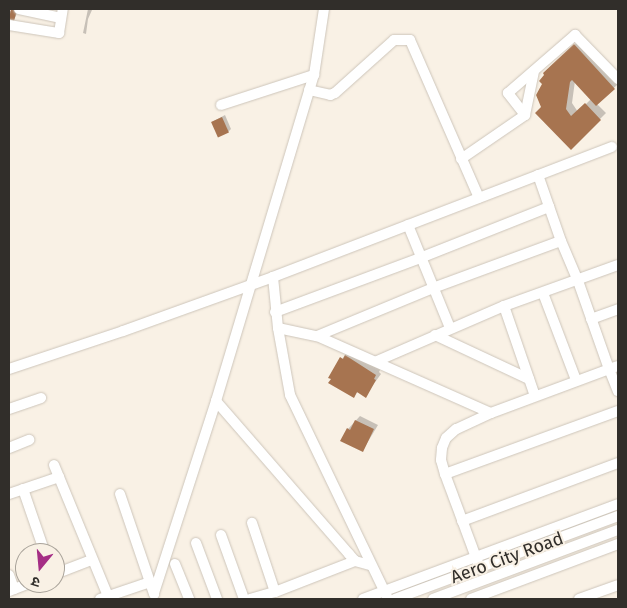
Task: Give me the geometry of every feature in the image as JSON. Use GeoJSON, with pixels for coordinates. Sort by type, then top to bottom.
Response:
{"type":"FeatureCollection","features":[{"type":"Feature","properties":{"kind":"street"},"geometry":{"type":"LineString","coordinates":[[9,25],[59,33],[62,13],[19,9]]}},
{"type":"Feature","properties":{"kind":"street"},"geometry":{"type":"LineString","coordinates":[[155,596],[314,75],[324,9]]}},
{"type":"Feature","properties":{"kind":"street"},"geometry":{"type":"LineString","coordinates":[[525,115],[508,93],[575,35],[618,79]]}},
{"type":"Feature","properties":{"kind":"street"},"geometry":{"type":"LineString","coordinates":[[309,90],[330,95],[336,93],[394,40],[410,40],[460,159],[479,198]]}},
{"type":"Feature","properties":{"kind":"street"},"geometry":{"type":"LineString","coordinates":[[460,159],[525,115],[534,71]]}},
{"type":"Feature","properties":{"kind":"street"},"geometry":{"type":"LineString","coordinates":[[221,105],[314,75]]}},
{"type":"Feature","properties":{"kind":"street"},"geometry":{"type":"LineString","coordinates":[[9,369],[123,332],[273,277],[612,147]]}},
{"type":"Feature","properties":{"kind":"street"},"geometry":{"type":"LineString","coordinates":[[538,174],[561,242],[578,281],[591,319],[614,368],[618,391]]}},
{"type":"Feature","properties":{"kind":"street"},"geometry":{"type":"LineString","coordinates":[[276,312],[549,207]]}},
{"type":"Feature","properties":{"kind":"street"},"geometry":{"type":"LineString","coordinates":[[408,225],[450,328]]}},
{"type":"Feature","properties":{"kind":"street"},"geometry":{"type":"LineString","coordinates":[[317,336],[433,288],[561,242]]}},
{"type":"Feature","properties":{"kind":"street"},"geometry":{"type":"LineString","coordinates":[[377,361],[504,306],[578,281],[618,265]]}},
{"type":"Feature","properties":{"kind":"street"},"geometry":{"type":"LineString","coordinates":[[273,277],[278,328],[290,396],[370,566],[386,595]]}},
{"type":"Feature","properties":{"kind":"street"},"geometry":{"type":"LineString","coordinates":[[543,293],[576,380]]}},
{"type":"Feature","properties":{"kind":"street"},"geometry":{"type":"LineString","coordinates":[[504,306],[534,396]]}},
{"type":"Feature","properties":{"kind":"street"},"geometry":{"type":"LineString","coordinates":[[591,319],[618,309]]}},
{"type":"Feature","properties":{"kind":"street"},"geometry":{"type":"LineString","coordinates":[[278,328],[317,336],[491,413]]}},
{"type":"Feature","properties":{"kind":"street"},"geometry":{"type":"LineString","coordinates":[[435,335],[529,379]]}},
{"type":"Feature","properties":{"kind":"street"},"geometry":{"type":"LineString","coordinates":[[478,563],[441,460],[442,448],[446,438],[456,429],[491,413],[576,380],[614,368]]}},
{"type":"Feature","properties":{"kind":"street"},"geometry":{"type":"LineString","coordinates":[[9,409],[41,398]]}},
{"type":"Feature","properties":{"kind":"street"},"geometry":{"type":"LineString","coordinates":[[216,401],[355,561],[370,566]]}},
{"type":"Feature","properties":{"kind":"street"},"geometry":{"type":"LineString","coordinates":[[445,474],[618,412]]}},
{"type":"Feature","properties":{"kind":"street"},"geometry":{"type":"LineString","coordinates":[[9,448],[29,440]]}},
{"type":"Feature","properties":{"kind":"street"},"geometry":{"type":"LineString","coordinates":[[462,521],[618,463]]}},
{"type":"Feature","properties":{"kind":"street"},"geometry":{"type":"LineString","coordinates":[[54,465],[92,560],[104,598],[150,582]]}},
{"type":"Feature","properties":{"kind":"street"},"geometry":{"type":"LineString","coordinates":[[9,494],[59,477]]}},
{"type":"Feature","properties":{"kind":"street"},"geometry":{"type":"LineString","coordinates":[[23,489],[42,543]]}},
{"type":"Feature","properties":{"kind":"street"},"geometry":{"type":"LineString","coordinates":[[120,494],[155,596]]}},
{"type":"Feature","properties":{"kind":"street"},"geometry":{"type":"LineString","coordinates":[[362,599],[386,595],[478,563],[618,504]]}},
{"type":"Feature","properties":{"kind":"street","name":"Aero City Road"},"geometry":{"type":"LineString","coordinates":[[395,599],[478,563],[618,516]]}},
{"type":"Feature","properties":{"kind":"street"},"geometry":{"type":"LineString","coordinates":[[252,523],[275,592]]}},
{"type":"Feature","properties":{"kind":"street","name":"Aero City Road"},"geometry":{"type":"LineString","coordinates":[[433,599],[618,530]]}},
{"type":"Feature","properties":{"kind":"street"},"geometry":{"type":"LineString","coordinates":[[221,535],[244,599]]}},
{"type":"Feature","properties":{"kind":"street"},"geometry":{"type":"LineString","coordinates":[[196,544],[217,599]]}},
{"type":"Feature","properties":{"kind":"street"},"geometry":{"type":"LineString","coordinates":[[471,599],[618,544]]}},
{"type":"Feature","properties":{"kind":"street"},"geometry":{"type":"LineString","coordinates":[[65,570],[92,560]]}},
{"type":"Feature","properties":{"kind":"street"},"geometry":{"type":"LineString","coordinates":[[250,599],[275,592],[355,561]]}},
{"type":"Feature","properties":{"kind":"street"},"geometry":{"type":"LineString","coordinates":[[175,564],[189,599]]}},
{"type":"Feature","properties":{"kind":"street"},"geometry":{"type":"LineString","coordinates":[[9,574],[11,590]]}},
{"type":"Feature","properties":{"kind":"street"},"geometry":{"type":"LineString","coordinates":[[579,599],[618,584]]}},
{"type":"Feature","properties":{"kind":"building"},"geometry":{"type":"Polygon","coordinates":[[[11,9],[17,10],[14,21],[9,19],[11,9]]]}},
{"type":"Feature","properties":{"kind":"building"},"geometry":{"type":"Polygon","coordinates":[[[574,44],[615,89],[596,106],[572,80],[570,82],[566,109],[571,116],[585,103],[601,120],[571,150],[535,113],[541,107],[536,95],[542,84],[539,81],[544,75],[543,73],[574,44]]]}},
{"type":"Feature","properties":{"kind":"building"},"geometry":{"type":"Polygon","coordinates":[[[222,117],[229,133],[218,137],[211,122],[222,117]]]}},
{"type":"Feature","properties":{"kind":"building"},"geometry":{"type":"Polygon","coordinates":[[[345,355],[376,375],[374,379],[376,380],[366,398],[357,392],[354,398],[328,383],[331,379],[328,378],[340,357],[343,359],[345,355]]]}},
{"type":"Feature","properties":{"kind":"building"},"geometry":{"type":"Polygon","coordinates":[[[355,420],[374,429],[363,452],[340,441],[347,428],[350,430],[355,420]]]}}]}
